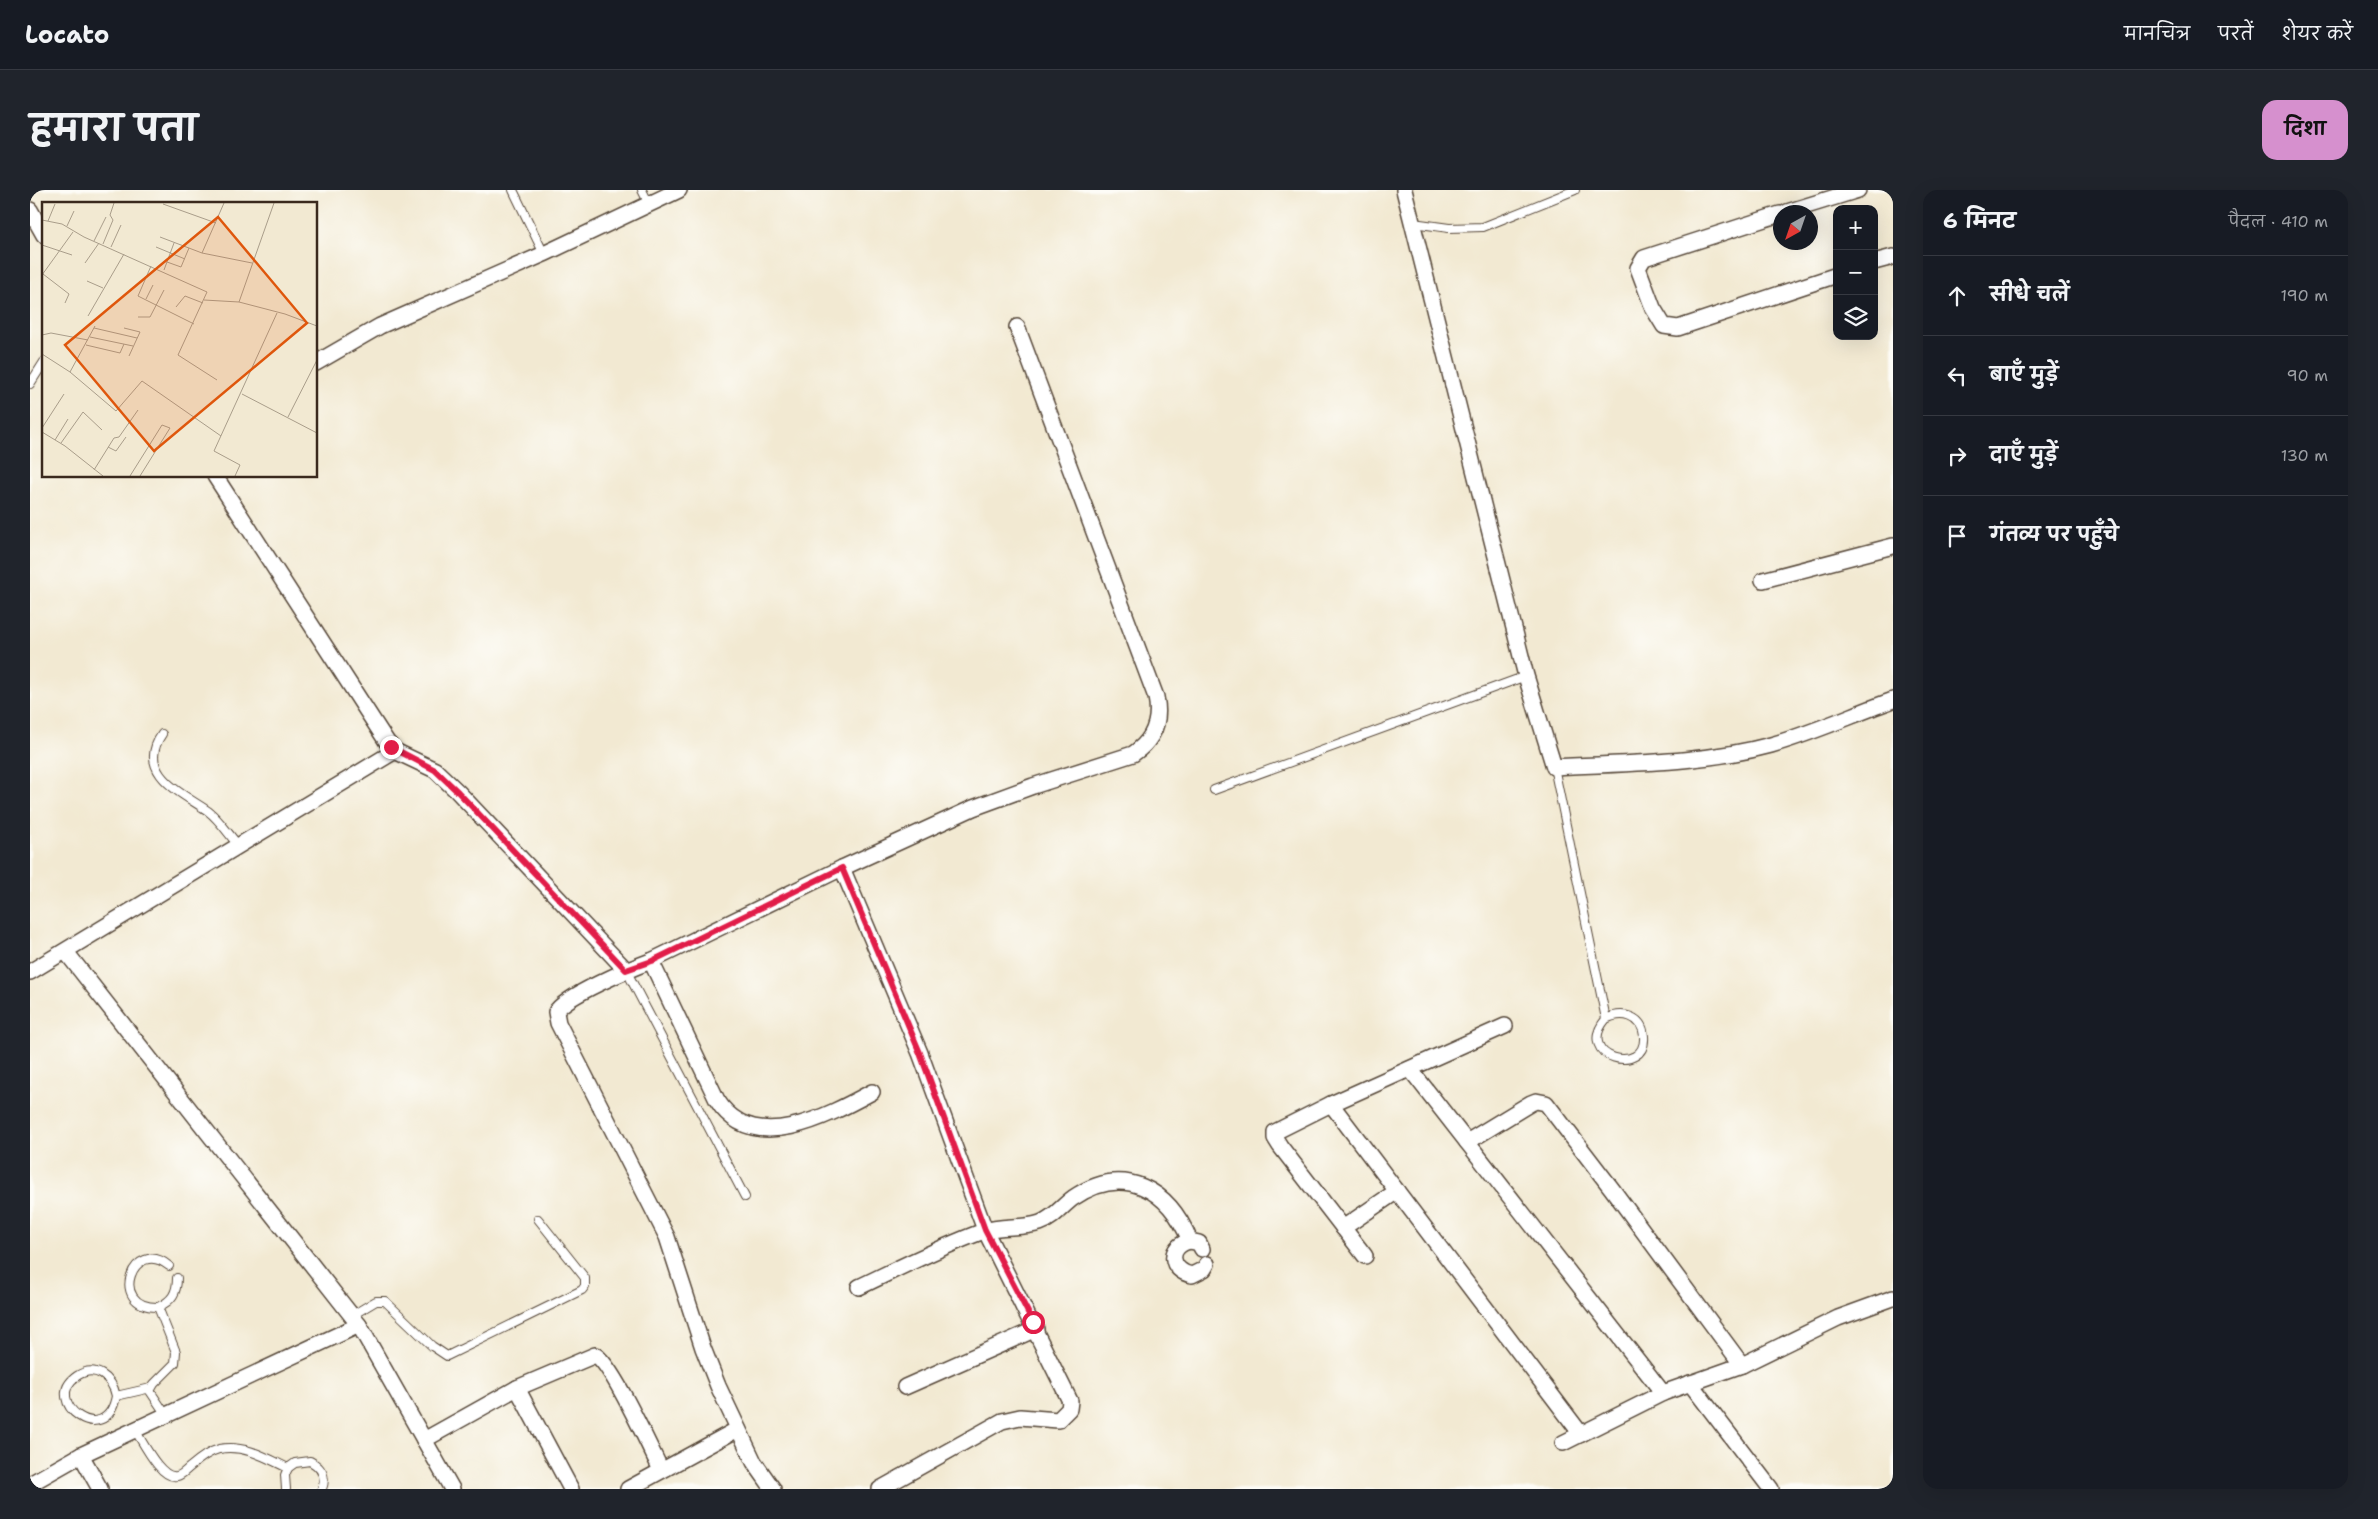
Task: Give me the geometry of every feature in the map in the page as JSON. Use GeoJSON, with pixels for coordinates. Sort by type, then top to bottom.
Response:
{"type":"FeatureCollection","features":[{"type":"Feature","properties":{"kind":"street"},"geometry":{"type":"LineString","coordinates":[[318,362],[380,326],[544,254],[679,190]]}},
{"type":"Feature","properties":{"kind":"street"},"geometry":{"type":"LineString","coordinates":[[1404,190],[1526,676],[1554,767],[1685,759],[1769,745],[1826,726],[1893,700]]}},
{"type":"Feature","properties":{"kind":"street"},"geometry":{"type":"LineString","coordinates":[[1810,205],[1858,190]]}},
{"type":"Feature","properties":{"kind":"street"},"geometry":{"type":"LineString","coordinates":[[30,210],[42,231]]}},
{"type":"Feature","properties":{"kind":"street"},"geometry":{"type":"LineString","coordinates":[[1773,216],[1644,258],[1640,261],[1638,268],[1653,308],[1664,326],[1678,328],[1833,275]]}},
{"type":"Feature","properties":{"kind":"street"},"geometry":{"type":"LineString","coordinates":[[1878,261],[1893,256]]}},
{"type":"Feature","properties":{"kind":"street"},"geometry":{"type":"LineString","coordinates":[[773,1489],[754,1462],[703,1348],[667,1237],[556,1017],[558,1008],[567,1001],[626,970],[652,961],[842,868],[1003,796],[1134,754],[1142,748],[1156,729],[1158,706],[1139,646],[1017,327]]}},
{"type":"Feature","properties":{"kind":"street"},"geometry":{"type":"LineString","coordinates":[[216,478],[387,742],[395,751],[435,770],[626,970]]}},
{"type":"Feature","properties":{"kind":"street"},"geometry":{"type":"LineString","coordinates":[[1762,580],[1893,546]]}},
{"type":"Feature","properties":{"kind":"street"},"geometry":{"type":"LineString","coordinates":[[30,972],[66,952],[395,751]]}},
{"type":"Feature","properties":{"kind":"street"},"geometry":{"type":"LineString","coordinates":[[842,868],[920,1053],[985,1230],[1036,1329],[1070,1401],[1069,1410],[1065,1416],[1058,1420],[1020,1417],[1002,1421],[880,1489]]}},
{"type":"Feature","properties":{"kind":"street"},"geometry":{"type":"LineString","coordinates":[[66,952],[355,1320],[452,1489]]}},
{"type":"Feature","properties":{"kind":"street"},"geometry":{"type":"LineString","coordinates":[[652,961],[717,1100],[729,1116],[737,1122],[754,1128],[771,1128],[812,1122],[872,1092]]}},
{"type":"Feature","properties":{"kind":"street"},"geometry":{"type":"LineString","coordinates":[[1365,1256],[1274,1136],[1280,1128],[1504,1026]]}},
{"type":"Feature","properties":{"kind":"street"},"geometry":{"type":"LineString","coordinates":[[1410,1069],[1663,1393]]}},
{"type":"Feature","properties":{"kind":"street"},"geometry":{"type":"LineString","coordinates":[[1467,1142],[1531,1103],[1536,1101],[1546,1104],[1612,1189],[1742,1365]]}},
{"type":"Feature","properties":{"kind":"street"},"geometry":{"type":"LineString","coordinates":[[1332,1104],[1581,1434]]}},
{"type":"Feature","properties":{"kind":"street"},"geometry":{"type":"LineString","coordinates":[[859,1287],[985,1230],[1041,1222],[1073,1198],[1101,1185],[1118,1182],[1135,1183],[1144,1186],[1173,1208],[1182,1220],[1196,1245],[1178,1246],[1175,1251],[1175,1265],[1179,1270],[1192,1275],[1204,1270],[1207,1264]]}},
{"type":"Feature","properties":{"kind":"street"},"geometry":{"type":"LineString","coordinates":[[1343,1228],[1397,1191]]}},
{"type":"Feature","properties":{"kind":"street"},"geometry":{"type":"LineString","coordinates":[[1563,1443],[1663,1393],[1742,1365],[1838,1318],[1893,1298]]}},
{"type":"Feature","properties":{"kind":"street"},"geometry":{"type":"LineString","coordinates":[[30,1484],[81,1455],[166,1415],[355,1320]]}},
{"type":"Feature","properties":{"kind":"street"},"geometry":{"type":"LineString","coordinates":[[905,1387],[1036,1329]]}},
{"type":"Feature","properties":{"kind":"street"},"geometry":{"type":"LineString","coordinates":[[424,1440],[517,1388],[593,1355],[598,1356],[628,1404],[661,1470]]}},
{"type":"Feature","properties":{"kind":"street"},"geometry":{"type":"LineString","coordinates":[[1690,1383],[1771,1489]]}},
{"type":"Feature","properties":{"kind":"street"},"geometry":{"type":"LineString","coordinates":[[517,1388],[571,1489]]}},
{"type":"Feature","properties":{"kind":"street"},"geometry":{"type":"LineString","coordinates":[[628,1489],[738,1429]]}},
{"type":"Feature","properties":{"kind":"street"},"geometry":{"type":"LineString","coordinates":[[81,1455],[100,1489]]}},
{"type":"Feature","properties":{"kind":"lane"},"geometry":{"type":"LineString","coordinates":[[513,190],[544,254]]}},
{"type":"Feature","properties":{"kind":"lane"},"geometry":{"type":"LineString","coordinates":[[642,190],[649,204]]}},
{"type":"Feature","properties":{"kind":"lane"},"geometry":{"type":"LineString","coordinates":[[1413,223],[1449,228],[1484,227],[1575,190]]}},
{"type":"Feature","properties":{"kind":"lane"},"geometry":{"type":"LineString","coordinates":[[30,384],[42,365]]}},
{"type":"Feature","properties":{"kind":"lane"},"geometry":{"type":"LineString","coordinates":[[1214,790],[1526,676]]}},
{"type":"Feature","properties":{"kind":"lane"},"geometry":{"type":"LineString","coordinates":[[162,734],[153,751],[154,762],[160,773],[182,796],[212,814],[239,846]]}},
{"type":"Feature","properties":{"kind":"lane"},"geometry":{"type":"LineString","coordinates":[[1554,767],[1606,1019],[1598,1034],[1599,1043],[1603,1052],[1619,1060],[1628,1059],[1636,1055],[1642,1048],[1644,1039],[1639,1022],[1623,1014],[1614,1015],[1606,1019]]}},
{"type":"Feature","properties":{"kind":"lane"},"geometry":{"type":"LineString","coordinates":[[626,970],[745,1198]]}},
{"type":"Feature","properties":{"kind":"lane"},"geometry":{"type":"LineString","coordinates":[[355,1320],[376,1301],[385,1301],[432,1346],[447,1356],[582,1290],[586,1286],[585,1278],[538,1219]]}},
{"type":"Feature","properties":{"kind":"lane"},"geometry":{"type":"LineString","coordinates":[[169,1266],[157,1259],[148,1259],[139,1263],[132,1270],[129,1278],[129,1288],[133,1297],[148,1307],[158,1307],[167,1303],[173,1296],[177,1288],[177,1278]]}},
{"type":"Feature","properties":{"kind":"lane"},"geometry":{"type":"LineString","coordinates":[[116,1396],[151,1388],[172,1367],[177,1358],[158,1307]]}},
{"type":"Feature","properties":{"kind":"lane"},"geometry":{"type":"LineString","coordinates":[[91,1371],[101,1373],[109,1378],[116,1396],[114,1406],[109,1414],[101,1419],[91,1421],[82,1419],[74,1414],[68,1406],[66,1396],[68,1386],[73,1378],[91,1371]]}},
{"type":"Feature","properties":{"kind":"lane"},"geometry":{"type":"LineString","coordinates":[[151,1388],[152,1394],[166,1415]]}},
{"type":"Feature","properties":{"kind":"lane"},"geometry":{"type":"LineString","coordinates":[[135,1430],[160,1469],[171,1476],[180,1475],[210,1452],[226,1448],[246,1450],[288,1468]]}},
{"type":"Feature","properties":{"kind":"lane"},"geometry":{"type":"LineString","coordinates":[[286,1489],[285,1475],[288,1468],[302,1461],[310,1461],[317,1465],[324,1478],[322,1489]]}},
{"type":"Feature","properties":{"kind":"route"},"geometry":{"type":"LineString","coordinates":[[391,747],[400,754],[435,770],[626,970],[652,961],[842,868],[920,1053],[985,1230],[1033,1322]]}}]}
